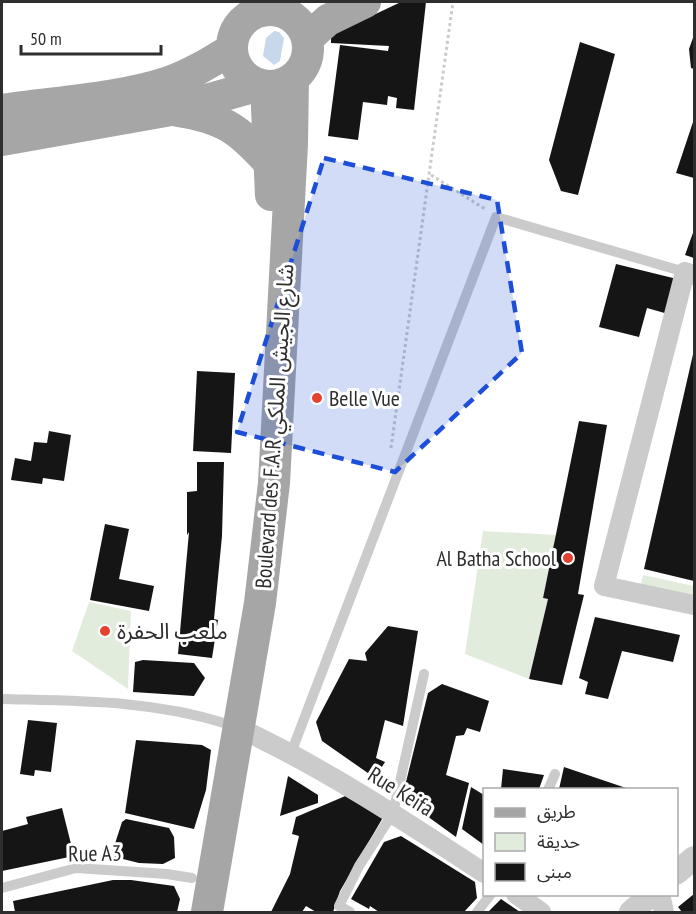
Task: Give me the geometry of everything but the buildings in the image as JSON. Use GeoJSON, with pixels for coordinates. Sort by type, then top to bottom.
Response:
{"type":"FeatureCollection","features":[{"type":"Feature","properties":{"kind":"main road"},"geometry":{"type":"LineString","coordinates":[[273,83],[241,72],[234,61],[232,49],[237,28],[323,2]]}},
{"type":"Feature","properties":{"kind":"main road"},"geometry":{"type":"LineString","coordinates":[[282,14],[328,20],[365,2]]}},
{"type":"Feature","properties":{"kind":"main road"},"geometry":{"type":"LineString","coordinates":[[2,140],[171,110],[273,83],[306,61],[282,14]]}},
{"type":"Feature","properties":{"kind":"main road"},"geometry":{"type":"LineString","coordinates":[[2,110],[81,100],[164,84],[200,68],[232,49]]}},
{"type":"Feature","properties":{"kind":"main road","name":"Boulevard des F.A.R شارع الجيش الملكي"},"geometry":{"type":"LineString","coordinates":[[207,912],[232,726],[253,512],[267,321],[273,83]]}},
{"type":"Feature","properties":{"kind":"main road","name":"Boulevard des F.A.R شارع الجيش الملكي"},"geometry":{"type":"LineString","coordinates":[[185,912],[261,603],[274,483],[292,144],[273,83]]}},
{"type":"Feature","properties":{"kind":"main road"},"geometry":{"type":"LineString","coordinates":[[171,110],[224,122],[245,136],[270,164]]}},
{"type":"Feature","properties":{"kind":"street"},"geometry":{"type":"LineString","coordinates":[[690,273],[604,586],[694,605]]}},
{"type":"Feature","properties":{"kind":"street","name":"Rue Keifa"},"geometry":{"type":"LineString","coordinates":[[232,726],[291,753],[393,813],[483,872]]}},
{"type":"Feature","properties":{"kind":"street"},"geometry":{"type":"LineString","coordinates":[[678,871],[694,858]]}},
{"type":"Feature","properties":{"kind":"street"},"geometry":{"type":"LineString","coordinates":[[519,896],[541,912]]}},
{"type":"Feature","properties":{"kind":"street"},"geometry":{"type":"LineString","coordinates":[[631,912],[650,896]]}},
{"type":"Feature","properties":{"kind":"street"},"geometry":{"type":"LineString","coordinates":[[660,896],[664,912]]}},
{"type":"Feature","properties":{"kind":"lane"},"geometry":{"type":"LineString","coordinates":[[291,753],[496,216],[690,273]]}},
{"type":"Feature","properties":{"kind":"lane"},"geometry":{"type":"LineString","coordinates":[[350,912],[339,906],[359,866],[393,813],[424,675]]}},
{"type":"Feature","properties":{"kind":"lane"},"geometry":{"type":"LineString","coordinates":[[2,699],[134,703],[192,713],[232,726]]}},
{"type":"Feature","properties":{"kind":"lane"},"geometry":{"type":"LineString","coordinates":[[548,788],[555,774]]}},
{"type":"Feature","properties":{"kind":"lane","name":"Rue A3"},"geometry":{"type":"LineString","coordinates":[[2,888],[76,868],[167,874],[192,879]]}},
{"type":"Feature","properties":{"kind":"lane"},"geometry":{"type":"LineString","coordinates":[[477,912],[489,896]]}},
{"type":"Feature","properties":{"kind":"path"},"geometry":{"type":"LineString","coordinates":[[389,459],[431,175],[453,2]]}},
{"type":"Feature","properties":{"kind":"path"},"geometry":{"type":"LineString","coordinates":[[431,175],[496,216]]}},
{"type":"Feature","properties":{"kind":"highlighted area"},"geometry":{"type":"Polygon","coordinates":[[[324,158],[497,200],[522,353],[395,472],[237,432],[324,158]]]}},
{"type":"Feature","properties":{"kind":"green space"},"geometry":{"type":"Polygon","coordinates":[[[483,531],[556,535],[543,598],[548,599],[529,679],[465,654],[483,531]]]}},
{"type":"Feature","properties":{"kind":"green space"},"geometry":{"type":"Polygon","coordinates":[[[643,575],[694,586],[694,596],[641,585],[643,575]]]}},
{"type":"Feature","properties":{"kind":"green space","name":"ملعب الحفرة"},"geometry":{"type":"Polygon","coordinates":[[[89,602],[131,611],[128,689],[72,651],[89,602]]]}},
{"type":"Feature","properties":{"kind":"water"},"geometry":{"type":"Polygon","coordinates":[[[274,31],[279,32],[284,38],[280,61],[274,65],[263,56],[266,38],[274,31]]]}},
{"type":"Feature","properties":{"kind":"place","name":"Belle Vue"},"geometry":{"type":"Point","coordinates":[317,398]}},
{"type":"Feature","properties":{"kind":"place","name":"Al Batha School"},"geometry":{"type":"Point","coordinates":[568,558]}},
{"type":"Feature","properties":{"kind":"place","name":"ملعب الحفرة"},"geometry":{"type":"Point","coordinates":[105,631]}}]}
